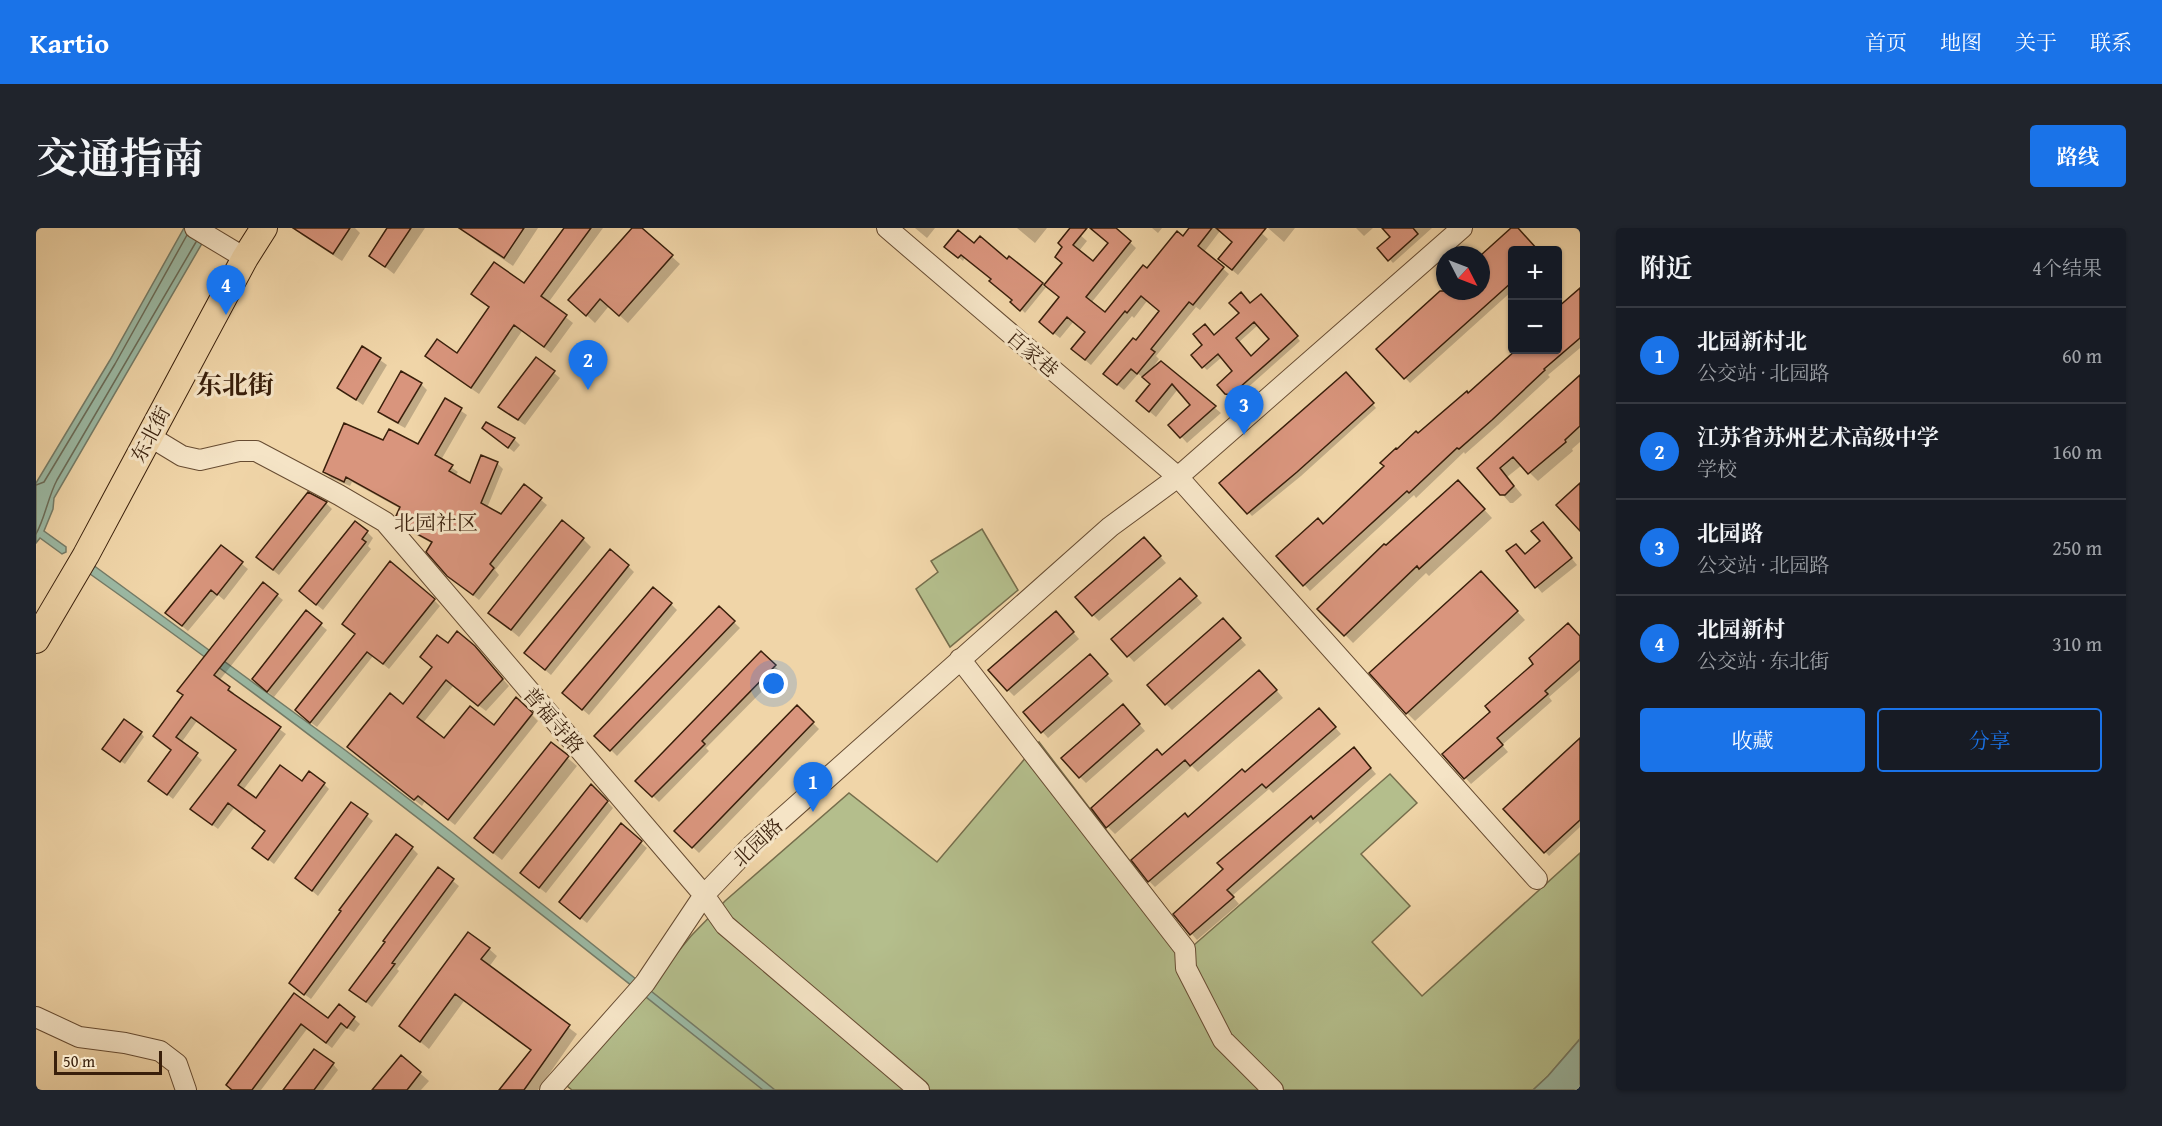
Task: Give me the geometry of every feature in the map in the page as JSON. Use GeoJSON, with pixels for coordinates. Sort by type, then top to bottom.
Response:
{"type":"FeatureCollection","features":[{"type":"Feature","properties":{"kind":"main road","name":"东北街"},"geometry":{"type":"LineString","coordinates":[[36,640],[86,555],[245,258],[264,228]]}},
{"type":"Feature","properties":{"kind":"street","name":"百家巷"},"geometry":{"type":"LineString","coordinates":[[887,228],[1178,477],[1537,879]]}},
{"type":"Feature","properties":{"kind":"street","name":"北园路"},"geometry":{"type":"LineString","coordinates":[[550,1090],[640,988],[704,895],[758,840],[1110,527],[1178,477],[1462,228]]}},
{"type":"Feature","properties":{"kind":"street"},"geometry":{"type":"LineString","coordinates":[[202,232],[245,258]]}},
{"type":"Feature","properties":{"kind":"street","name":"普福寺路"},"geometry":{"type":"LineString","coordinates":[[149,436],[182,456],[200,460],[239,451],[256,451],[385,522],[704,895],[725,925],[919,1090]]}},
{"type":"Feature","properties":{"kind":"street"},"geometry":{"type":"LineString","coordinates":[[960,659],[1185,949],[1186,968],[1223,1040],[1273,1090]]}},
{"type":"Feature","properties":{"kind":"street"},"geometry":{"type":"LineString","coordinates":[[36,1017],[79,1037],[125,1043],[160,1051],[177,1064],[186,1090]]}},
{"type":"Feature","properties":{"kind":"green space"},"geometry":{"type":"Polygon","coordinates":[[[982,529],[1018,590],[950,647],[916,589],[938,572],[931,561],[982,529]]]}},
{"type":"Feature","properties":{"kind":"green space"},"geometry":{"type":"Polygon","coordinates":[[[1039,742],[1194,945],[1390,774],[1417,803],[1361,854],[1410,906],[1372,942],[1422,996],[1580,853],[1580,1039],[1533,1090],[572,1090],[567,1086],[691,936],[725,901],[849,793],[937,862],[1039,742]]]}},
{"type":"Feature","properties":{"kind":"water"},"geometry":{"type":"Polygon","coordinates":[[[184,228],[211,228],[54,498],[53,509],[44,531],[66,547],[66,552],[62,554],[40,538],[36,543],[36,483],[110,360],[184,228]]]}},
{"type":"Feature","properties":{"kind":"water"},"geometry":{"type":"Polygon","coordinates":[[[89,562],[345,750],[453,833],[775,1090],[763,1090],[511,890],[341,759],[83,569],[89,562]]]}},
{"type":"Feature","properties":{"kind":"water"},"geometry":{"type":"Polygon","coordinates":[[[1580,1039],[1580,1090],[1533,1090],[1548,1076],[1580,1039]]]}},
{"type":"Feature","properties":{"kind":"building"},"geometry":{"type":"Polygon","coordinates":[[[293,228],[350,228],[333,254],[293,228]]]}},
{"type":"Feature","properties":{"kind":"building"},"geometry":{"type":"Polygon","coordinates":[[[387,228],[411,228],[385,267],[369,256],[387,228]]]}},
{"type":"Feature","properties":{"kind":"building"},"geometry":{"type":"Polygon","coordinates":[[[459,228],[524,228],[504,258],[459,228]]]}},
{"type":"Feature","properties":{"kind":"building"},"geometry":{"type":"Polygon","coordinates":[[[564,228],[591,228],[541,296],[567,315],[544,347],[514,325],[471,388],[425,356],[437,339],[457,353],[489,307],[471,294],[494,262],[524,283],[564,228]]]}},
{"type":"Feature","properties":{"kind":"building"},"geometry":{"type":"Polygon","coordinates":[[[632,228],[642,228],[673,255],[619,316],[600,299],[586,316],[568,300],[632,228]]]}},
{"type":"Feature","properties":{"kind":"building"},"geometry":{"type":"Polygon","coordinates":[[[1070,228],[1087,228],[1073,245],[1093,261],[1108,243],[1090,228],[1116,228],[1131,241],[1086,297],[1105,312],[1143,265],[1147,268],[1177,231],[1183,236],[1189,228],[1212,228],[1198,246],[1224,267],[1193,305],[1189,302],[1151,349],[1155,352],[1137,374],[1131,369],[1117,385],[1103,374],[1133,338],[1136,340],[1159,311],[1141,296],[1127,313],[1125,311],[1085,360],[1071,349],[1085,332],[1067,317],[1053,334],[1039,322],[1059,297],[1044,285],[1062,263],[1055,257],[1062,247],[1058,243],[1070,228]]]}},
{"type":"Feature","properties":{"kind":"building"},"geometry":{"type":"Polygon","coordinates":[[[1216,228],[1266,228],[1232,270],[1218,259],[1232,242],[1216,228]]]}},
{"type":"Feature","properties":{"kind":"building"},"geometry":{"type":"Polygon","coordinates":[[[1382,228],[1413,228],[1418,234],[1388,261],[1377,248],[1390,237],[1382,228]]]}},
{"type":"Feature","properties":{"kind":"building"},"geometry":{"type":"Polygon","coordinates":[[[1511,228],[1518,228],[1534,246],[1508,246],[1508,286],[1404,379],[1376,349],[1436,295],[1436,300],[1490,300],[1490,247],[1511,228]]]}},
{"type":"Feature","properties":{"kind":"building"},"geometry":{"type":"Polygon","coordinates":[[[958,230],[974,243],[980,236],[1007,259],[1009,256],[1043,283],[1020,311],[1010,302],[1012,300],[989,281],[991,279],[961,255],[958,258],[944,247],[958,230]]]}},
{"type":"Feature","properties":{"kind":"building"},"geometry":{"type":"Polygon","coordinates":[[[1580,288],[1580,338],[1562,354],[1562,304],[1580,288]]]}},
{"type":"Feature","properties":{"kind":"building"},"geometry":{"type":"Polygon","coordinates":[[[1241,292],[1250,303],[1261,294],[1298,336],[1231,395],[1225,394],[1217,385],[1232,371],[1218,354],[1202,368],[1191,355],[1202,345],[1193,334],[1205,324],[1214,335],[1239,313],[1229,303],[1241,292]],[[1254,322],[1236,338],[1251,356],[1269,339],[1254,322]]]}},
{"type":"Feature","properties":{"kind":"building"},"geometry":{"type":"Polygon","coordinates":[[[362,346],[381,358],[356,400],[337,388],[362,346]]]}},
{"type":"Feature","properties":{"kind":"building"},"geometry":{"type":"Polygon","coordinates":[[[1512,354],[1561,354],[1492,420],[1459,449],[1457,448],[1409,493],[1407,491],[1303,586],[1276,556],[1318,518],[1323,524],[1384,466],[1380,463],[1396,448],[1416,431],[1418,433],[1467,391],[1468,393],[1512,354]]]}},
{"type":"Feature","properties":{"kind":"building"},"geometry":{"type":"Polygon","coordinates":[[[536,357],[555,371],[518,420],[498,407],[536,357]]]}},
{"type":"Feature","properties":{"kind":"building"},"geometry":{"type":"Polygon","coordinates":[[[1161,361],[1216,406],[1180,438],[1168,425],[1190,405],[1172,384],[1149,412],[1136,401],[1150,384],[1142,377],[1161,361]]]}},
{"type":"Feature","properties":{"kind":"building"},"geometry":{"type":"Polygon","coordinates":[[[401,371],[422,383],[398,423],[378,412],[401,371]]]}},
{"type":"Feature","properties":{"kind":"building"},"geometry":{"type":"Polygon","coordinates":[[[1346,372],[1374,403],[1247,514],[1219,483],[1346,372]]]}},
{"type":"Feature","properties":{"kind":"building"},"geometry":{"type":"Polygon","coordinates":[[[1580,375],[1580,426],[1565,440],[1566,442],[1528,474],[1513,457],[1500,468],[1514,486],[1505,495],[1500,495],[1477,468],[1580,375]]]}},
{"type":"Feature","properties":{"kind":"building"},"geometry":{"type":"Polygon","coordinates":[[[445,398],[462,408],[435,455],[453,465],[449,471],[470,483],[481,455],[498,462],[481,503],[501,514],[524,484],[542,498],[490,564],[494,568],[473,595],[447,576],[426,552],[432,542],[406,528],[396,516],[400,507],[346,477],[344,482],[323,472],[344,423],[383,440],[389,429],[418,444],[445,398]]]}},
{"type":"Feature","properties":{"kind":"building"},"geometry":{"type":"Polygon","coordinates":[[[486,422],[515,438],[508,448],[482,428],[486,422]]]}},
{"type":"Feature","properties":{"kind":"building"},"geometry":{"type":"Polygon","coordinates":[[[1458,480],[1485,509],[1419,569],[1417,566],[1344,636],[1317,609],[1384,544],[1386,545],[1458,480]]]}},
{"type":"Feature","properties":{"kind":"building"},"geometry":{"type":"Polygon","coordinates":[[[1580,483],[1580,531],[1556,505],[1580,483]]]}},
{"type":"Feature","properties":{"kind":"building"},"geometry":{"type":"Polygon","coordinates":[[[308,492],[327,502],[273,570],[256,557],[308,492]]]}},
{"type":"Feature","properties":{"kind":"building"},"geometry":{"type":"Polygon","coordinates":[[[562,520],[584,538],[511,630],[488,613],[562,520]]]}},
{"type":"Feature","properties":{"kind":"building"},"geometry":{"type":"Polygon","coordinates":[[[355,521],[368,531],[362,539],[366,542],[316,605],[299,591],[355,521]]]}},
{"type":"Feature","properties":{"kind":"building"},"geometry":{"type":"Polygon","coordinates":[[[1543,522],[1572,558],[1535,588],[1506,551],[1516,544],[1525,554],[1540,541],[1531,531],[1543,522]]]}},
{"type":"Feature","properties":{"kind":"building"},"geometry":{"type":"Polygon","coordinates":[[[1144,537],[1161,556],[1092,616],[1075,597],[1144,537]]]}},
{"type":"Feature","properties":{"kind":"building"},"geometry":{"type":"Polygon","coordinates":[[[221,545],[243,562],[217,595],[211,590],[182,626],[165,613],[221,545]]]}},
{"type":"Feature","properties":{"kind":"building"},"geometry":{"type":"Polygon","coordinates":[[[610,549],[629,565],[545,670],[524,653],[610,549]]]}},
{"type":"Feature","properties":{"kind":"building"},"geometry":{"type":"Polygon","coordinates":[[[390,561],[435,599],[383,664],[367,652],[310,723],[295,710],[355,634],[342,624],[390,561]]]}},
{"type":"Feature","properties":{"kind":"building"},"geometry":{"type":"Polygon","coordinates":[[[1481,571],[1518,611],[1406,714],[1369,673],[1481,571]]]}},
{"type":"Feature","properties":{"kind":"building"},"geometry":{"type":"Polygon","coordinates":[[[1180,578],[1197,596],[1127,657],[1111,639],[1180,578]]]}},
{"type":"Feature","properties":{"kind":"building"},"geometry":{"type":"Polygon","coordinates":[[[263,582],[278,594],[214,675],[230,687],[228,690],[281,727],[238,785],[256,798],[280,765],[302,781],[309,771],[325,783],[268,860],[252,848],[265,831],[228,803],[212,825],[190,809],[236,750],[191,717],[176,737],[198,753],[167,795],[148,781],[171,750],[153,736],[183,695],[177,691],[263,582]]]}},
{"type":"Feature","properties":{"kind":"building"},"geometry":{"type":"Polygon","coordinates":[[[653,587],[672,603],[582,710],[562,693],[653,587]]]}},
{"type":"Feature","properties":{"kind":"building"},"geometry":{"type":"Polygon","coordinates":[[[719,606],[735,621],[610,751],[594,736],[719,606]]]}},
{"type":"Feature","properties":{"kind":"building"},"geometry":{"type":"Polygon","coordinates":[[[306,610],[322,623],[267,692],[252,679],[306,610]]]}},
{"type":"Feature","properties":{"kind":"building"},"geometry":{"type":"Polygon","coordinates":[[[1056,611],[1074,632],[1007,691],[988,670],[1056,611]]]}},
{"type":"Feature","properties":{"kind":"building"},"geometry":{"type":"Polygon","coordinates":[[[1223,618],[1241,638],[1165,705],[1147,685],[1223,618]]]}},
{"type":"Feature","properties":{"kind":"building"},"geometry":{"type":"Polygon","coordinates":[[[1568,623],[1580,636],[1580,660],[1545,691],[1548,694],[1497,738],[1503,745],[1464,779],[1442,754],[1490,712],[1485,706],[1533,664],[1529,658],[1568,623]]]}},
{"type":"Feature","properties":{"kind":"building"},"geometry":{"type":"Polygon","coordinates":[[[457,631],[475,646],[503,679],[478,706],[446,680],[417,717],[444,738],[470,706],[494,725],[516,697],[533,713],[448,820],[418,796],[414,800],[347,747],[390,693],[403,704],[432,667],[420,657],[437,635],[448,643],[457,631]]]}},
{"type":"Feature","properties":{"kind":"building"},"geometry":{"type":"Polygon","coordinates":[[[761,651],[776,665],[702,741],[705,744],[652,797],[635,781],[761,651]]]}},
{"type":"Feature","properties":{"kind":"building"},"geometry":{"type":"Polygon","coordinates":[[[1090,654],[1108,674],[1041,733],[1023,712],[1090,654]]]}},
{"type":"Feature","properties":{"kind":"building"},"geometry":{"type":"Polygon","coordinates":[[[1259,670],[1277,690],[1190,766],[1185,760],[1106,828],[1091,808],[1157,749],[1162,755],[1259,670]]]}},
{"type":"Feature","properties":{"kind":"building"},"geometry":{"type":"Polygon","coordinates":[[[1123,704],[1140,724],[1079,778],[1061,758],[1123,704]]]}},
{"type":"Feature","properties":{"kind":"building"},"geometry":{"type":"Polygon","coordinates":[[[797,705],[814,722],[692,848],[674,831],[797,705]]]}},
{"type":"Feature","properties":{"kind":"building"},"geometry":{"type":"Polygon","coordinates":[[[1319,708],[1336,727],[1266,788],[1262,784],[1148,882],[1131,860],[1185,813],[1188,817],[1242,769],[1245,772],[1319,708]]]}},
{"type":"Feature","properties":{"kind":"building"},"geometry":{"type":"Polygon","coordinates":[[[124,719],[142,732],[120,762],[102,749],[124,719]]]}},
{"type":"Feature","properties":{"kind":"building"},"geometry":{"type":"Polygon","coordinates":[[[1580,738],[1580,820],[1544,853],[1503,809],[1580,738]]]}},
{"type":"Feature","properties":{"kind":"building"},"geometry":{"type":"Polygon","coordinates":[[[551,742],[569,756],[493,853],[474,838],[551,742]]]}},
{"type":"Feature","properties":{"kind":"building"},"geometry":{"type":"Polygon","coordinates":[[[1354,747],[1371,768],[1313,819],[1311,816],[1227,890],[1234,897],[1190,935],[1173,914],[1223,869],[1217,863],[1354,747]]]}},
{"type":"Feature","properties":{"kind":"building"},"geometry":{"type":"Polygon","coordinates":[[[591,784],[608,801],[539,888],[520,873],[591,784]]]}},
{"type":"Feature","properties":{"kind":"building"},"geometry":{"type":"Polygon","coordinates":[[[351,802],[368,814],[312,891],[295,878],[351,802]]]}},
{"type":"Feature","properties":{"kind":"building"},"geometry":{"type":"Polygon","coordinates":[[[621,823],[642,841],[580,919],[559,902],[621,823]]]}},
{"type":"Feature","properties":{"kind":"building"},"geometry":{"type":"Polygon","coordinates":[[[396,834],[413,847],[304,995],[289,983],[341,911],[339,910],[396,834]]]}},
{"type":"Feature","properties":{"kind":"building"},"geometry":{"type":"Polygon","coordinates":[[[438,867],[454,879],[366,1002],[349,990],[438,867]]]}},
{"type":"Feature","properties":{"kind":"building"},"geometry":{"type":"Polygon","coordinates":[[[468,932],[490,948],[481,959],[570,1025],[524,1090],[499,1090],[531,1050],[455,994],[420,1042],[399,1026],[468,932]]]}},
{"type":"Feature","properties":{"kind":"building"},"geometry":{"type":"Polygon","coordinates":[[[294,993],[328,1018],[339,1004],[355,1017],[347,1028],[341,1023],[326,1043],[301,1024],[252,1090],[232,1090],[226,1085],[294,993]]]}},
{"type":"Feature","properties":{"kind":"building"},"geometry":{"type":"Polygon","coordinates":[[[314,1049],[334,1063],[314,1090],[283,1090],[314,1049]]]}},
{"type":"Feature","properties":{"kind":"building"},"geometry":{"type":"Polygon","coordinates":[[[401,1055],[421,1072],[407,1090],[372,1090],[401,1055]]]}},
{"type":"Feature","properties":{"kind":"place","name":"北园新村"},"geometry":{"type":"Point","coordinates":[226,315]}},
{"type":"Feature","properties":{"kind":"place","name":"江苏省苏州艺术高级中学"},"geometry":{"type":"Point","coordinates":[588,390]}},
{"type":"Feature","properties":{"kind":"place","name":"北园路"},"geometry":{"type":"Point","coordinates":[1244,435]}},
{"type":"Feature","properties":{"kind":"place","name":"北园新村北"},"geometry":{"type":"Point","coordinates":[813,812]}},
{"type":"Feature","properties":{"kind":"district","name":"东北街"},"geometry":{"type":"Point","coordinates":[235,384]}},
{"type":"Feature","properties":{"kind":"district","name":"北园社区"},"geometry":{"type":"Point","coordinates":[436,522]}}]}
